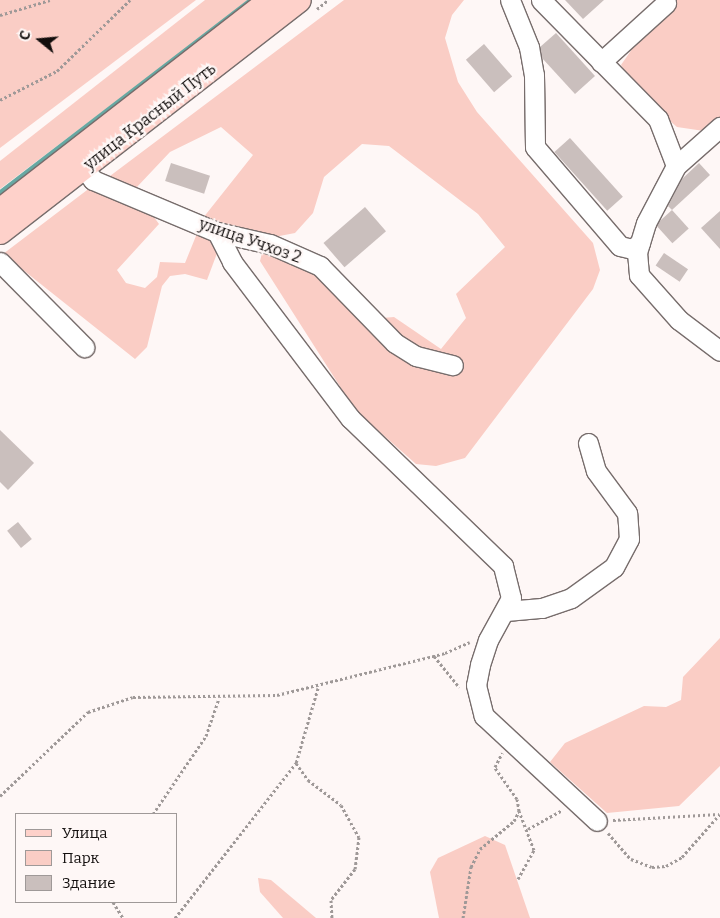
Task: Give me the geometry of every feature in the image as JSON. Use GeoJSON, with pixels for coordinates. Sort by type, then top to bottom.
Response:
{"type":"FeatureCollection","features":[{"type":"Feature","properties":{"kind":"main road","name":"улица Красный Путь"},"geometry":{"type":"LineString","coordinates":[[0,211],[271,0]]}},
{"type":"Feature","properties":{"kind":"main road","name":"улица Красный Путь"},"geometry":{"type":"LineString","coordinates":[[0,232],[299,0]]}},
{"type":"Feature","properties":{"kind":"street"},"geometry":{"type":"LineString","coordinates":[[510,0],[529,47],[534,75],[534,147],[620,246],[632,250],[640,243]]}},
{"type":"Feature","properties":{"kind":"street"},"geometry":{"type":"LineString","coordinates":[[541,0],[658,119],[676,166]]}},
{"type":"Feature","properties":{"kind":"street"},"geometry":{"type":"LineString","coordinates":[[601,62],[666,3]]}},
{"type":"Feature","properties":{"kind":"street"},"geometry":{"type":"LineString","coordinates":[[720,127],[676,166],[640,243],[639,275],[647,288],[720,350]]}},
{"type":"Feature","properties":{"kind":"street","name":"улица Учхоз 2"},"geometry":{"type":"LineString","coordinates":[[84,168],[93,180],[217,232],[270,244],[320,266],[395,343],[416,356],[453,365]]}},
{"type":"Feature","properties":{"kind":"street"},"geometry":{"type":"LineString","coordinates":[[217,232],[232,262],[350,418],[503,566],[511,585],[506,611],[493,631],[476,685],[484,716],[503,738],[591,816]]}},
{"type":"Feature","properties":{"kind":"street"},"geometry":{"type":"LineString","coordinates":[[0,262],[84,347]]}},
{"type":"Feature","properties":{"kind":"street"},"geometry":{"type":"LineString","coordinates":[[506,611],[542,608],[571,598],[614,568],[629,538],[627,513],[596,470],[588,443]]}},
{"type":"Feature","properties":{"kind":"path"},"geometry":{"type":"LineString","coordinates":[[0,15],[50,0]]}},
{"type":"Feature","properties":{"kind":"path"},"geometry":{"type":"LineString","coordinates":[[0,100],[57,71],[130,0]]}},
{"type":"Feature","properties":{"kind":"path"},"geometry":{"type":"LineString","coordinates":[[0,796],[88,712],[133,697],[219,699],[318,688],[366,671],[445,654],[493,631]]}},
{"type":"Feature","properties":{"kind":"path"},"geometry":{"type":"LineString","coordinates":[[175,918],[296,763],[318,688]]}},
{"type":"Feature","properties":{"kind":"path"},"geometry":{"type":"LineString","coordinates":[[154,813],[206,736],[219,699]]}},
{"type":"Feature","properties":{"kind":"path"},"geometry":{"type":"LineString","coordinates":[[503,738],[495,767],[517,799],[519,811],[528,829],[534,850],[518,879]]}},
{"type":"Feature","properties":{"kind":"path"},"geometry":{"type":"LineString","coordinates":[[296,763],[308,780],[341,805],[359,837],[355,870],[331,900],[332,918]]}},
{"type":"Feature","properties":{"kind":"path"},"geometry":{"type":"LineString","coordinates":[[528,829],[563,810],[591,816],[720,814]]}},
{"type":"Feature","properties":{"kind":"path"},"geometry":{"type":"LineString","coordinates":[[464,918],[471,867],[480,849],[514,821],[519,811]]}},
{"type":"Feature","properties":{"kind":"path"},"geometry":{"type":"LineString","coordinates":[[591,816],[631,859],[652,867],[682,857],[720,814]]}},
{"type":"Feature","properties":{"kind":"path"},"geometry":{"type":"LineString","coordinates":[[114,903],[123,918]]}},
{"type":"Feature","properties":{"kind":"green space"},"geometry":{"type":"Polygon","coordinates":[[[0,0],[196,0],[0,148],[0,0]]]}},
{"type":"Feature","properties":{"kind":"green space"},"geometry":{"type":"Polygon","coordinates":[[[205,0],[250,0],[0,189],[0,161],[205,0]]]}},
{"type":"Feature","properties":{"kind":"green space"},"geometry":{"type":"Polygon","coordinates":[[[344,0],[464,0],[452,15],[445,38],[458,82],[477,112],[593,243],[600,270],[593,289],[465,458],[436,466],[416,464],[355,410],[260,261],[262,253],[273,249],[290,256],[382,318],[394,317],[441,349],[466,318],[456,294],[505,247],[478,214],[389,146],[362,144],[324,177],[313,213],[295,233],[264,239],[203,218],[253,155],[221,127],[170,152],[136,188],[112,183],[110,176],[344,0]]]}},
{"type":"Feature","properties":{"kind":"green space"},"geometry":{"type":"Polygon","coordinates":[[[666,0],[720,0],[720,117],[704,131],[677,127],[639,94],[621,65],[666,0]]]}},
{"type":"Feature","properties":{"kind":"green space"},"geometry":{"type":"Polygon","coordinates":[[[95,184],[151,213],[159,224],[117,270],[126,283],[145,288],[157,277],[160,262],[185,263],[198,231],[222,240],[207,280],[185,274],[170,276],[162,286],[147,347],[135,359],[3,254],[95,184]]]}},
{"type":"Feature","properties":{"kind":"green space"},"geometry":{"type":"Polygon","coordinates":[[[720,638],[720,766],[679,806],[607,813],[550,762],[565,743],[644,706],[666,707],[681,700],[683,677],[720,638]]]}},
{"type":"Feature","properties":{"kind":"green space"},"geometry":{"type":"Polygon","coordinates":[[[485,836],[505,845],[530,918],[439,918],[430,872],[438,858],[485,836]]]}},
{"type":"Feature","properties":{"kind":"green space"},"geometry":{"type":"Polygon","coordinates":[[[258,878],[271,880],[316,918],[283,918],[260,892],[258,878]]]}},
{"type":"Feature","properties":{"kind":"building"},"geometry":{"type":"Polygon","coordinates":[[[565,0],[604,0],[583,19],[565,0]]]}},
{"type":"Feature","properties":{"kind":"building"},"geometry":{"type":"Polygon","coordinates":[[[556,33],[595,76],[575,94],[542,58],[540,47],[556,33]]]}},
{"type":"Feature","properties":{"kind":"building"},"geometry":{"type":"Polygon","coordinates":[[[484,44],[512,76],[494,92],[466,60],[484,44]]]}},
{"type":"Feature","properties":{"kind":"building"},"geometry":{"type":"Polygon","coordinates":[[[570,138],[623,197],[607,211],[554,152],[570,138]]]}},
{"type":"Feature","properties":{"kind":"building"},"geometry":{"type":"Polygon","coordinates":[[[171,163],[210,176],[204,194],[165,181],[171,163]]]}},
{"type":"Feature","properties":{"kind":"building"},"geometry":{"type":"Polygon","coordinates":[[[699,163],[710,175],[672,210],[668,206],[682,179],[699,163]]]}},
{"type":"Feature","properties":{"kind":"building"},"geometry":{"type":"Polygon","coordinates":[[[365,207],[386,231],[344,267],[323,243],[365,207]]]}},
{"type":"Feature","properties":{"kind":"building"},"geometry":{"type":"Polygon","coordinates":[[[672,210],[689,229],[672,243],[656,225],[672,210]]]}},
{"type":"Feature","properties":{"kind":"building"},"geometry":{"type":"Polygon","coordinates":[[[720,211],[720,249],[701,228],[720,211]]]}},
{"type":"Feature","properties":{"kind":"building"},"geometry":{"type":"Polygon","coordinates":[[[664,253],[688,269],[680,282],[656,265],[664,253]]]}},
{"type":"Feature","properties":{"kind":"building"},"geometry":{"type":"Polygon","coordinates":[[[0,430],[34,463],[8,490],[0,482],[0,430]]]}},
{"type":"Feature","properties":{"kind":"building"},"geometry":{"type":"Polygon","coordinates":[[[18,522],[32,539],[21,548],[7,531],[18,522]]]}},
{"type":"Feature","properties":{"kind":"waterway"},"geometry":{"type":"LineString","coordinates":[[0,192],[250,0]]}}]}
